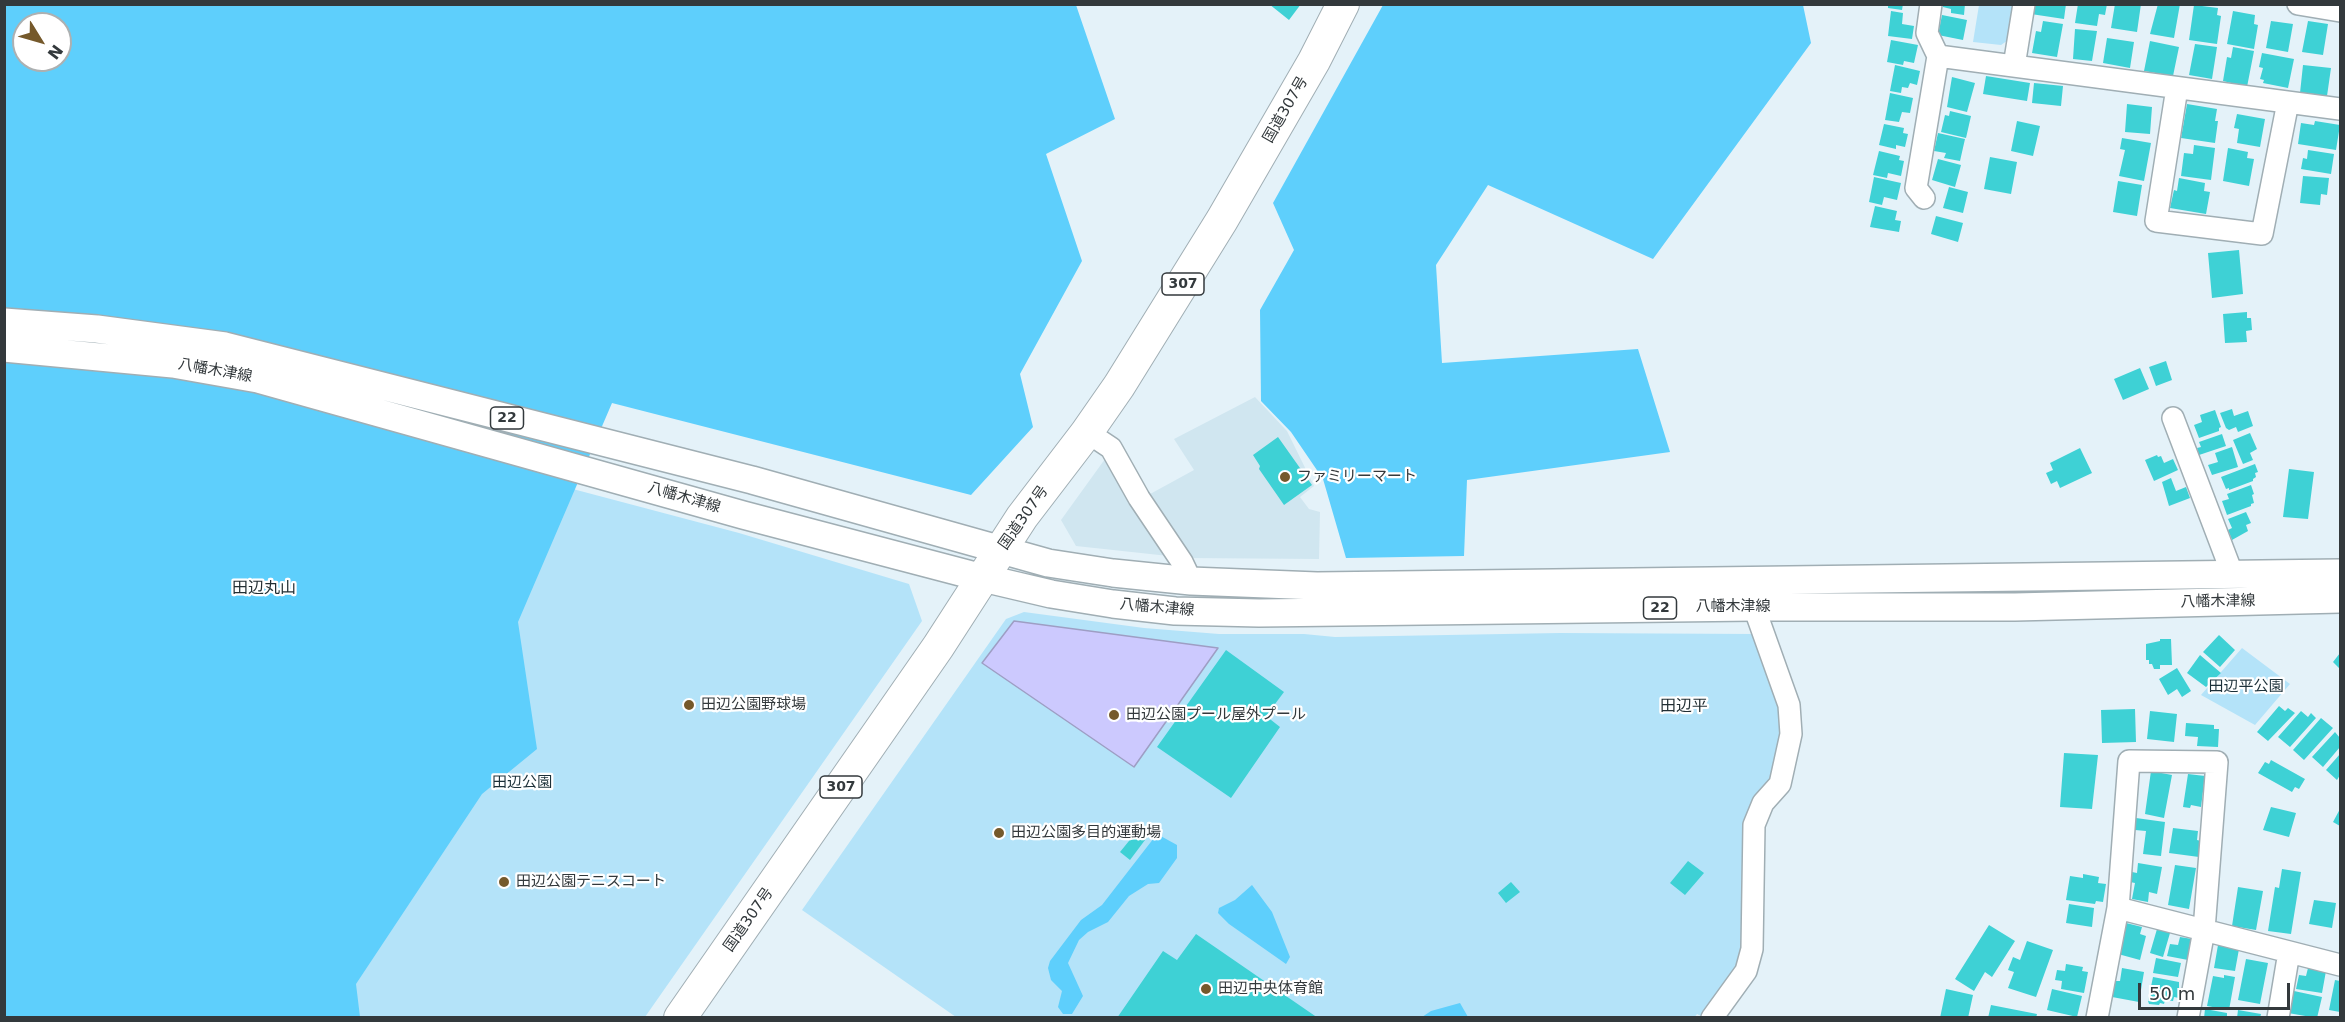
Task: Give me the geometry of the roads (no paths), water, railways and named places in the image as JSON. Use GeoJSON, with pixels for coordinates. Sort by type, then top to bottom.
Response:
{"type":"FeatureCollection","features":[{"type":"Feature","properties":{"kind":"highway","name":"国道307号"},"geometry":{"type":"LineString","coordinates":[[680,1017],[811,832],[1022,517],[1088,432],[1222,220],[1314,61],[1344,4]]}},
{"type":"Feature","properties":{"kind":"main road","name":"八幡木津線"},"geometry":{"type":"LineString","coordinates":[[4,322],[97,329],[225,346],[752,480],[1048,563],[1113,573],[1191,581],[1317,586],[2340,573]]}},
{"type":"Feature","properties":{"kind":"main road","name":"八幡木津線"},"geometry":{"type":"LineString","coordinates":[[4,348],[173,364],[258,379],[743,515],[983,578],[1082,599],[1175,611],[1259,614],[1754,606],[2015,607],[2340,599]]}},
{"type":"Feature","properties":{"kind":"street"},"geometry":{"type":"LineString","coordinates":[[1924,198],[1916,188],[1938,56],[1928,33],[1931,4]]}},
{"type":"Feature","properties":{"kind":"street"},"geometry":{"type":"LineString","coordinates":[[2014,66],[2024,4]]}},
{"type":"Feature","properties":{"kind":"street"},"geometry":{"type":"LineString","coordinates":[[2298,4],[2340,11]]}},
{"type":"Feature","properties":{"kind":"street"},"geometry":{"type":"LineString","coordinates":[[1938,56],[2340,109]]}},
{"type":"Feature","properties":{"kind":"street"},"geometry":{"type":"LineString","coordinates":[[2177,88],[2156,221],[2262,234],[2288,102]]}},
{"type":"Feature","properties":{"kind":"street"},"geometry":{"type":"LineString","coordinates":[[2173,418],[2232,573]]}},
{"type":"Feature","properties":{"kind":"street"},"geometry":{"type":"LineString","coordinates":[[1088,432],[1111,448],[1139,498],[1182,562],[1191,581]]}},
{"type":"Feature","properties":{"kind":"street"},"geometry":{"type":"LineString","coordinates":[[1712,1017],[1746,971],[1752,949],[1754,825],[1763,803],[1780,784],[1791,734],[1789,705],[1754,606]]}},
{"type":"Feature","properties":{"kind":"street"},"geometry":{"type":"LineString","coordinates":[[2097,1017],[2118,908],[2129,761],[2217,762],[2204,930],[2188,1017]]}},
{"type":"Feature","properties":{"kind":"street"},"geometry":{"type":"LineString","coordinates":[[2118,908],[2340,965]]}},
{"type":"Feature","properties":{"kind":"street"},"geometry":{"type":"LineString","coordinates":[[2278,1017],[2289,952]]}},
{"type":"Feature","properties":{"kind":"place","name":"ファミリーマート"},"geometry":{"type":"Point","coordinates":[1285,477]}},
{"type":"Feature","properties":{"kind":"place","name":"田辺公園野球場"},"geometry":{"type":"Point","coordinates":[689,705]}},
{"type":"Feature","properties":{"kind":"place","name":"田辺公園プール屋外プール"},"geometry":{"type":"Point","coordinates":[1114,715]}},
{"type":"Feature","properties":{"kind":"place","name":"田辺公園多目的運動場"},"geometry":{"type":"Point","coordinates":[999,833]}},
{"type":"Feature","properties":{"kind":"place","name":"田辺公園テニスコート"},"geometry":{"type":"Point","coordinates":[504,882]}},
{"type":"Feature","properties":{"kind":"place","name":"田辺中央体育館"},"geometry":{"type":"Point","coordinates":[1206,989]}},
{"type":"Feature","properties":{"kind":"district","name":"田辺丸山"},"geometry":{"type":"Point","coordinates":[264,589]}},
{"type":"Feature","properties":{"kind":"district","name":"田辺平"},"geometry":{"type":"Point","coordinates":[1684,707]}},
{"type":"Feature","properties":{"kind":"park label","name":"田辺平公園"},"geometry":{"type":"Point","coordinates":[2246,687]}},
{"type":"Feature","properties":{"kind":"park label","name":"田辺公園"},"geometry":{"type":"Point","coordinates":[522,783]}}]}
